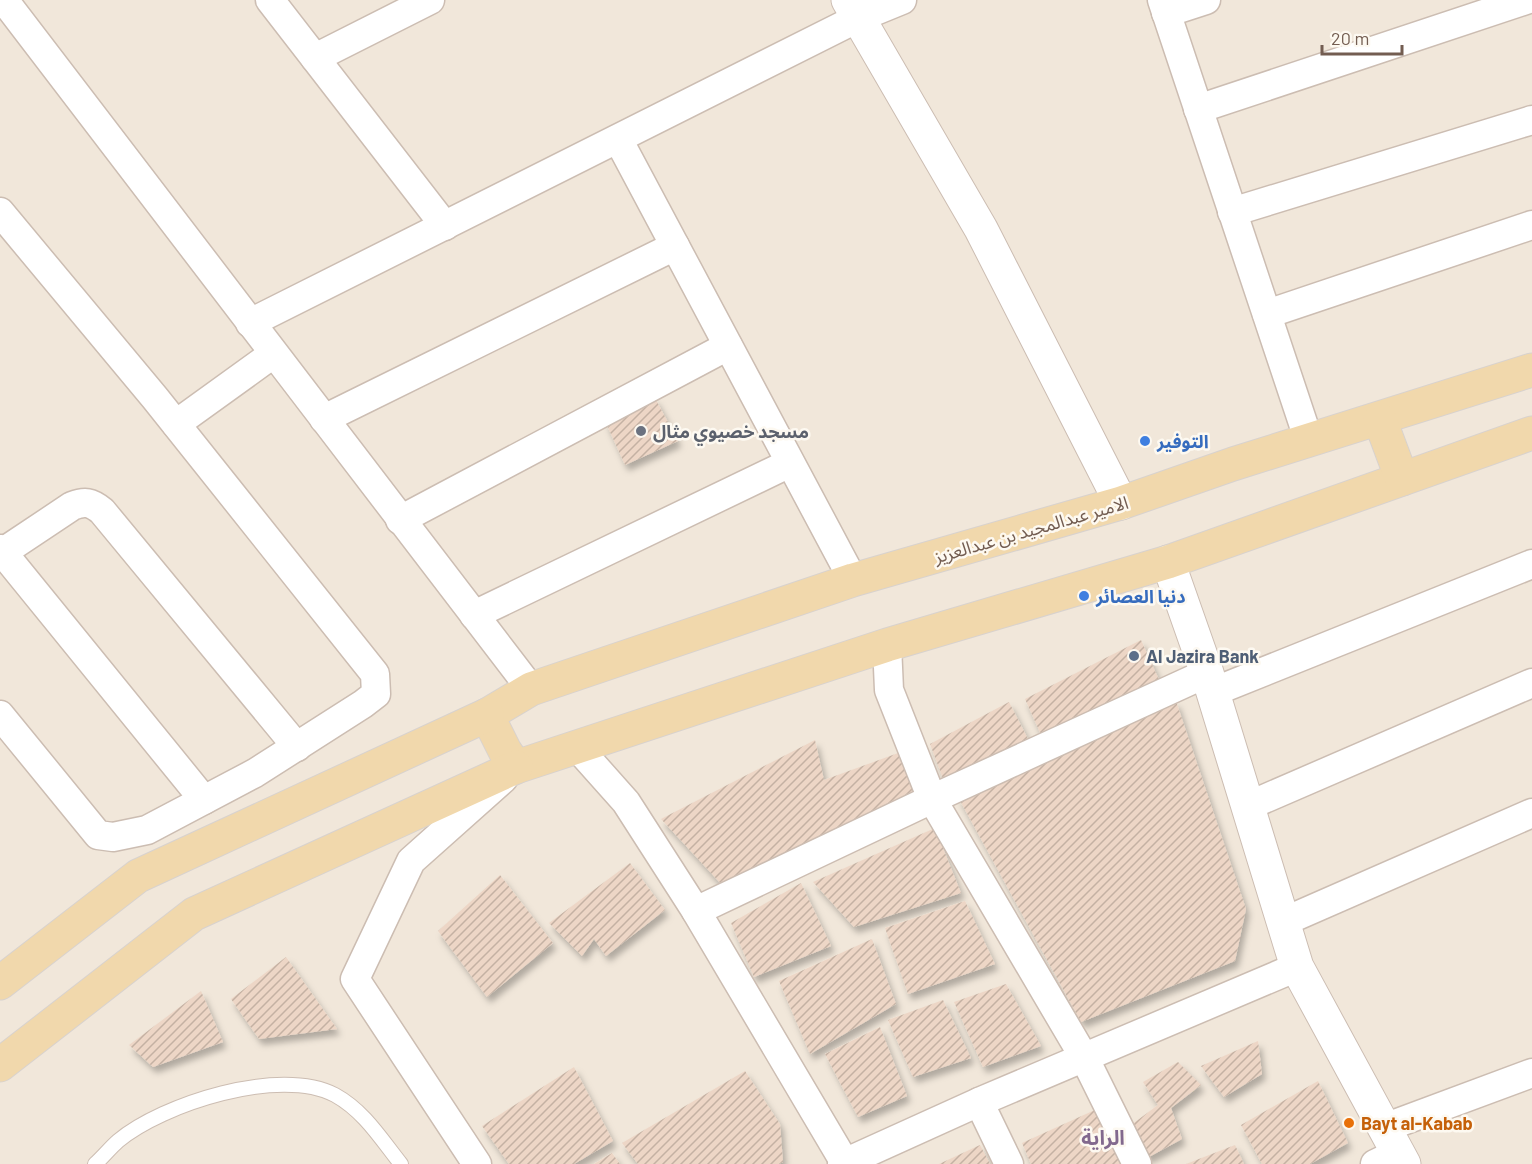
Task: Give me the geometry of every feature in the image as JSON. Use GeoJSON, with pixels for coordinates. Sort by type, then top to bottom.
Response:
{"type":"FeatureCollection","features":[{"type":"Feature","properties":{"kind":"main road","name":"الامير عبدالمجيد بن عبدالعزيز"},"geometry":{"type":"LineString","coordinates":[[0,983],[138,876],[487,715],[531,690],[853,580],[1121,503],[1532,370]]}},
{"type":"Feature","properties":{"kind":"main road"},"geometry":{"type":"LineString","coordinates":[[1380,420],[1402,479]]}},
{"type":"Feature","properties":{"kind":"main road"},"geometry":{"type":"LineString","coordinates":[[0,1065],[194,914],[516,767],[887,645],[1168,562],[1532,433]]}},
{"type":"Feature","properties":{"kind":"main road"},"geometry":{"type":"LineString","coordinates":[[487,715],[505,752],[516,767]]}},
{"type":"Feature","properties":{"kind":"street"},"geometry":{"type":"LineString","coordinates":[[270,0],[445,225]]}},
{"type":"Feature","properties":{"kind":"street"},"geometry":{"type":"LineString","coordinates":[[315,58],[430,0]]}},
{"type":"Feature","properties":{"kind":"street"},"geometry":{"type":"LineString","coordinates":[[250,323],[618,138],[853,9],[902,0]]}},
{"type":"Feature","properties":{"kind":"street"},"geometry":{"type":"LineString","coordinates":[[1206,0],[1164,7],[1309,441]]}},
{"type":"Feature","properties":{"kind":"street"},"geometry":{"type":"LineString","coordinates":[[1198,109],[1526,0]]}},
{"type":"Feature","properties":{"kind":"street"},"geometry":{"type":"LineString","coordinates":[[5,9],[250,323],[531,690]]}},
{"type":"Feature","properties":{"kind":"street"},"geometry":{"type":"LineString","coordinates":[[853,9],[981,229],[1121,503]]}},
{"type":"Feature","properties":{"kind":"street"},"geometry":{"type":"LineString","coordinates":[[1232,212],[1532,120]]}},
{"type":"Feature","properties":{"kind":"street"},"geometry":{"type":"LineString","coordinates":[[618,138],[853,580]]}},
{"type":"Feature","properties":{"kind":"street"},"geometry":{"type":"LineString","coordinates":[[0,212],[176,424],[375,674],[376,694],[255,773],[147,830],[113,837],[98,834],[0,715]]}},
{"type":"Feature","properties":{"kind":"street"},"geometry":{"type":"LineString","coordinates":[[1267,314],[1532,225]]}},
{"type":"Feature","properties":{"kind":"street"},"geometry":{"type":"LineString","coordinates":[[324,419],[675,246]]}},
{"type":"Feature","properties":{"kind":"street"},"geometry":{"type":"LineString","coordinates":[[400,520],[728,346]]}},
{"type":"Feature","properties":{"kind":"street"},"geometry":{"type":"LineString","coordinates":[[176,424],[273,354]]}},
{"type":"Feature","properties":{"kind":"street"},"geometry":{"type":"LineString","coordinates":[[474,615],[790,463]]}},
{"type":"Feature","properties":{"kind":"street"},"geometry":{"type":"LineString","coordinates":[[204,800],[1,550],[72,506],[83,502],[92,503],[102,511],[297,747]]}},
{"type":"Feature","properties":{"kind":"street"},"geometry":{"type":"LineString","coordinates":[[1168,562],[1210,683],[1297,967],[1390,1152],[1532,1073]]}},
{"type":"Feature","properties":{"kind":"street"},"geometry":{"type":"LineString","coordinates":[[696,911],[932,799],[1210,683],[1532,564]]}},
{"type":"Feature","properties":{"kind":"street"},"geometry":{"type":"LineString","coordinates":[[887,645],[889,690],[932,799],[1085,1059],[1137,1164]]}},
{"type":"Feature","properties":{"kind":"street"},"geometry":{"type":"LineString","coordinates":[[1248,806],[1532,683]]}},
{"type":"Feature","properties":{"kind":"street"},"geometry":{"type":"LineString","coordinates":[[577,747],[626,802],[696,911],[843,1163],[893,1154],[979,1102],[1085,1059],[1297,967]]}},
{"type":"Feature","properties":{"kind":"street"},"geometry":{"type":"LineString","coordinates":[[477,1164],[355,979],[411,861],[516,767]]}},
{"type":"Feature","properties":{"kind":"street"},"geometry":{"type":"LineString","coordinates":[[1283,922],[1532,813]]}},
{"type":"Feature","properties":{"kind":"street"},"geometry":{"type":"LineString","coordinates":[[979,1102],[1009,1164]]}},
{"type":"Feature","properties":{"kind":"lane"},"geometry":{"type":"LineString","coordinates":[[95,1164],[120,1140],[184,1104],[257,1085],[295,1085],[333,1094],[363,1116],[401,1164]]}},
{"type":"Feature","properties":{"kind":"shaded area"},"geometry":{"type":"Polygon","coordinates":[[[0,0],[1532,0],[1532,1164],[0,1164],[0,0]]]}},
{"type":"Feature","properties":{"kind":"building","name":"مسجد خصيوي مثال"},"geometry":{"type":"Polygon","coordinates":[[[655,398],[678,441],[625,465],[605,421],[655,398]]]}},
{"type":"Feature","properties":{"kind":"building"},"geometry":{"type":"Polygon","coordinates":[[[1141,640],[1160,682],[1042,737],[1025,699],[1141,640]]]}},
{"type":"Feature","properties":{"kind":"building"},"geometry":{"type":"Polygon","coordinates":[[[1176,701],[1246,909],[1235,961],[1081,1022],[958,797],[1176,701]]]}},
{"type":"Feature","properties":{"kind":"building"},"geometry":{"type":"Polygon","coordinates":[[[1009,702],[1028,739],[945,784],[930,744],[1009,702]]]}},
{"type":"Feature","properties":{"kind":"building"},"geometry":{"type":"Polygon","coordinates":[[[815,740],[824,780],[901,752],[914,791],[723,886],[661,819],[815,740]]]}},
{"type":"Feature","properties":{"kind":"building"},"geometry":{"type":"Polygon","coordinates":[[[935,828],[961,893],[854,927],[813,882],[935,828]]]}},
{"type":"Feature","properties":{"kind":"building"},"geometry":{"type":"Polygon","coordinates":[[[630,863],[665,910],[606,956],[594,939],[582,956],[549,923],[630,863]]]}},
{"type":"Feature","properties":{"kind":"building"},"geometry":{"type":"Polygon","coordinates":[[[500,875],[553,943],[487,997],[438,931],[500,875]]]}},
{"type":"Feature","properties":{"kind":"building"},"geometry":{"type":"Polygon","coordinates":[[[801,883],[831,946],[754,977],[731,923],[801,883]]]}},
{"type":"Feature","properties":{"kind":"building"},"geometry":{"type":"Polygon","coordinates":[[[965,901],[995,964],[908,994],[885,928],[965,901]]]}},
{"type":"Feature","properties":{"kind":"building"},"geometry":{"type":"Polygon","coordinates":[[[872,939],[896,1004],[810,1054],[779,981],[872,939]]]}},
{"type":"Feature","properties":{"kind":"building"},"geometry":{"type":"Polygon","coordinates":[[[286,957],[337,1029],[259,1039],[231,999],[286,957]]]}},
{"type":"Feature","properties":{"kind":"building"},"geometry":{"type":"Polygon","coordinates":[[[1006,984],[1041,1046],[983,1067],[954,1002],[1006,984]]]}},
{"type":"Feature","properties":{"kind":"building"},"geometry":{"type":"Polygon","coordinates":[[[201,991],[223,1042],[153,1067],[129,1045],[201,991]]]}},
{"type":"Feature","properties":{"kind":"building"},"geometry":{"type":"Polygon","coordinates":[[[943,1000],[971,1058],[913,1077],[888,1020],[943,1000]]]}},
{"type":"Feature","properties":{"kind":"building"},"geometry":{"type":"Polygon","coordinates":[[[880,1027],[907,1096],[858,1117],[825,1054],[880,1027]]]}},
{"type":"Feature","properties":{"kind":"building"},"geometry":{"type":"Polygon","coordinates":[[[1258,1041],[1262,1074],[1224,1097],[1201,1066],[1258,1041]]]}},
{"type":"Feature","properties":{"kind":"building"},"geometry":{"type":"Polygon","coordinates":[[[1178,1062],[1201,1085],[1171,1108],[1182,1139],[1147,1158],[1127,1128],[1158,1105],[1143,1082],[1178,1062]]]}},
{"type":"Feature","properties":{"kind":"building"},"geometry":{"type":"Polygon","coordinates":[[[574,1067],[613,1141],[574,1164],[509,1164],[482,1126],[574,1067]]]}},
{"type":"Feature","properties":{"kind":"building"},"geometry":{"type":"Polygon","coordinates":[[[745,1071],[780,1124],[783,1162],[779,1164],[638,1164],[622,1143],[745,1071]]]}},
{"type":"Feature","properties":{"kind":"building"},"geometry":{"type":"Polygon","coordinates":[[[1318,1081],[1348,1143],[1310,1164],[1262,1164],[1241,1125],[1318,1081]]]}},
{"type":"Feature","properties":{"kind":"building"},"geometry":{"type":"Polygon","coordinates":[[[1097,1109],[1123,1164],[1031,1164],[1022,1143],[1097,1109]]]}},
{"type":"Feature","properties":{"kind":"building"},"geometry":{"type":"Polygon","coordinates":[[[980,1145],[990,1164],[939,1164],[980,1145]]]}},
{"type":"Feature","properties":{"kind":"building"},"geometry":{"type":"Polygon","coordinates":[[[1235,1145],[1244,1164],[1186,1164],[1235,1145]]]}},
{"type":"Feature","properties":{"kind":"building"},"geometry":{"type":"Polygon","coordinates":[[[612,1153],[620,1164],[594,1164],[612,1153]]]}},
{"type":"Feature","properties":{"kind":"place","name":"مسجد خصيوي مثال"},"geometry":{"type":"Point","coordinates":[641,431]}},
{"type":"Feature","properties":{"kind":"place","name":"التوفير"},"geometry":{"type":"Point","coordinates":[1145,441]}},
{"type":"Feature","properties":{"kind":"place","name":"دنيا العصائر"},"geometry":{"type":"Point","coordinates":[1084,596]}},
{"type":"Feature","properties":{"kind":"place","name":"Al Jazira Bank"},"geometry":{"type":"Point","coordinates":[1134,656]}},
{"type":"Feature","properties":{"kind":"place","name":"Bayt al-Kabab"},"geometry":{"type":"Point","coordinates":[1349,1123]}},
{"type":"Feature","properties":{"kind":"district","name":"الراية"},"geometry":{"type":"Point","coordinates":[1103,1137]}}]}
